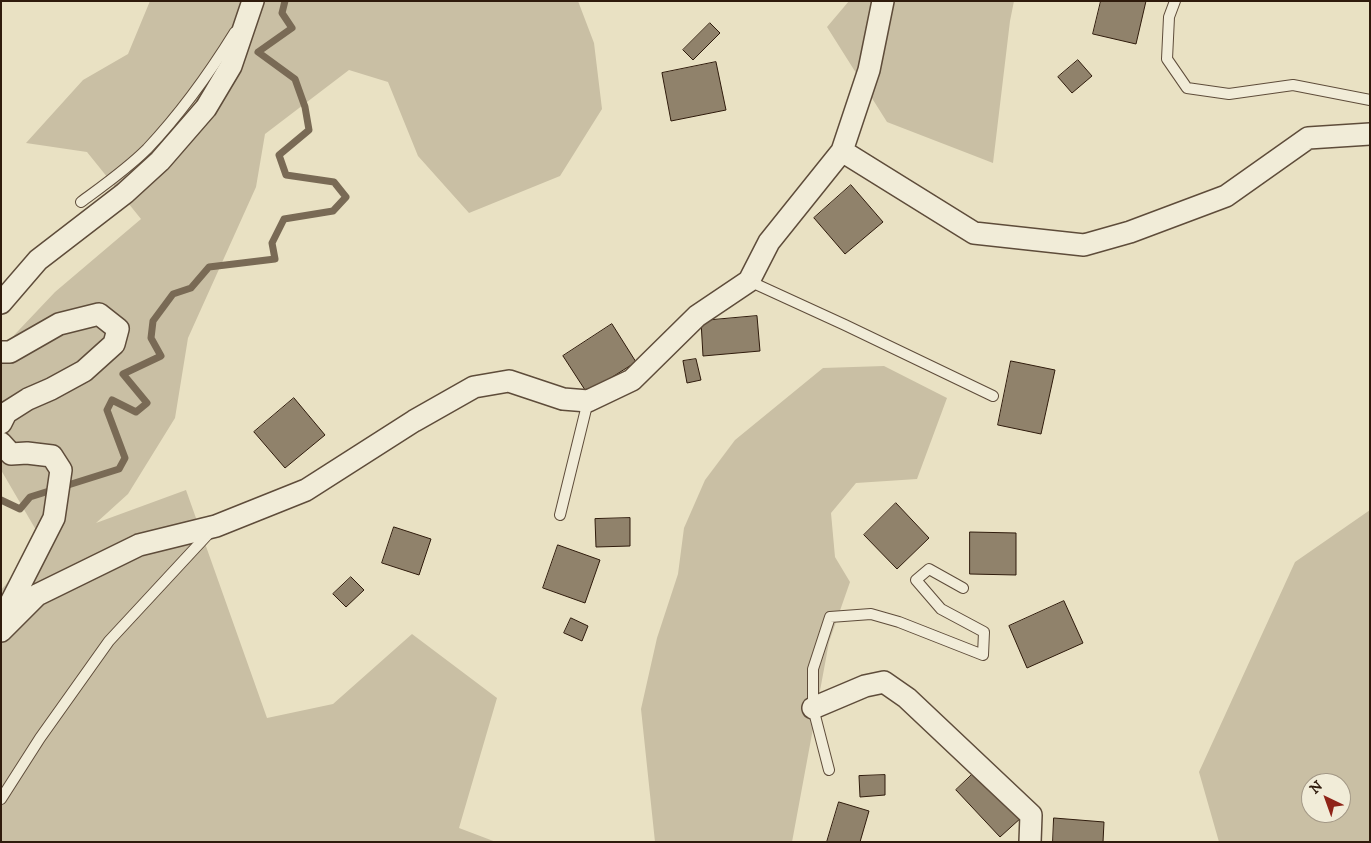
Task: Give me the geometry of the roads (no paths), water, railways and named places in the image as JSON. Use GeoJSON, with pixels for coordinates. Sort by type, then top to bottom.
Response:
{"type":"FeatureCollection","features":[{"type":"Feature","properties":{"kind":"street"},"geometry":{"type":"LineString","coordinates":[[1,631],[37,594],[139,545],[216,526],[306,490],[414,422],[474,387],[509,381],[563,399],[588,401],[632,380],[696,316],[749,281],[769,242],[842,150],[869,70],[884,1]]}},
{"type":"Feature","properties":{"kind":"street"},"geometry":{"type":"LineString","coordinates":[[1,303],[38,260],[126,193],[160,161],[206,108],[231,66],[252,2]]}},
{"type":"Feature","properties":{"kind":"street"},"geometry":{"type":"LineString","coordinates":[[842,150],[974,233],[1084,245],[1130,232],[1226,196],[1308,138],[1370,134]]}},
{"type":"Feature","properties":{"kind":"street"},"geometry":{"type":"LineString","coordinates":[[1,352],[10,352],[59,324],[99,314],[118,329],[114,344],[84,371],[51,390],[28,398],[6,413],[1,423]]}},
{"type":"Feature","properties":{"kind":"street"},"geometry":{"type":"LineString","coordinates":[[1,443],[11,454],[52,456],[61,470],[54,518],[1,623]]}},
{"type":"Feature","properties":{"kind":"street"},"geometry":{"type":"LineString","coordinates":[[813,708],[865,686],[884,682],[907,698],[1031,815],[1030,842]]}},
{"type":"Feature","properties":{"kind":"lane"},"geometry":{"type":"LineString","coordinates":[[1175,1],[1169,17],[1166,59],[1187,88],[1229,94],[1293,85],[1370,100]]}},
{"type":"Feature","properties":{"kind":"lane"},"geometry":{"type":"LineString","coordinates":[[81,202],[116,176],[146,149],[190,99],[218,60],[252,2]]}},
{"type":"Feature","properties":{"kind":"lane"},"geometry":{"type":"LineString","coordinates":[[749,281],[993,396]]}},
{"type":"Feature","properties":{"kind":"lane"},"geometry":{"type":"LineString","coordinates":[[560,515],[588,401]]}},
{"type":"Feature","properties":{"kind":"lane"},"geometry":{"type":"LineString","coordinates":[[1,799],[40,738],[109,641],[216,526]]}},
{"type":"Feature","properties":{"kind":"lane"},"geometry":{"type":"LineString","coordinates":[[829,770],[813,708],[813,669],[830,617],[871,614],[899,622],[983,655],[984,632],[940,609],[916,580],[929,569],[963,588]]}},
{"type":"Feature","properties":{"kind":"waterway"},"geometry":{"type":"LineString","coordinates":[[1,500],[20,509],[30,497],[119,469],[125,458],[107,410],[112,400],[136,412],[147,403],[123,374],[161,356],[151,338],[153,321],[173,294],[191,288],[209,267],[275,259],[272,243],[284,219],[333,211],[346,197],[334,182],[286,175],[279,155],[309,130],[305,107],[295,79],[258,52],[292,28],[282,13],[285,1]]}}]}
